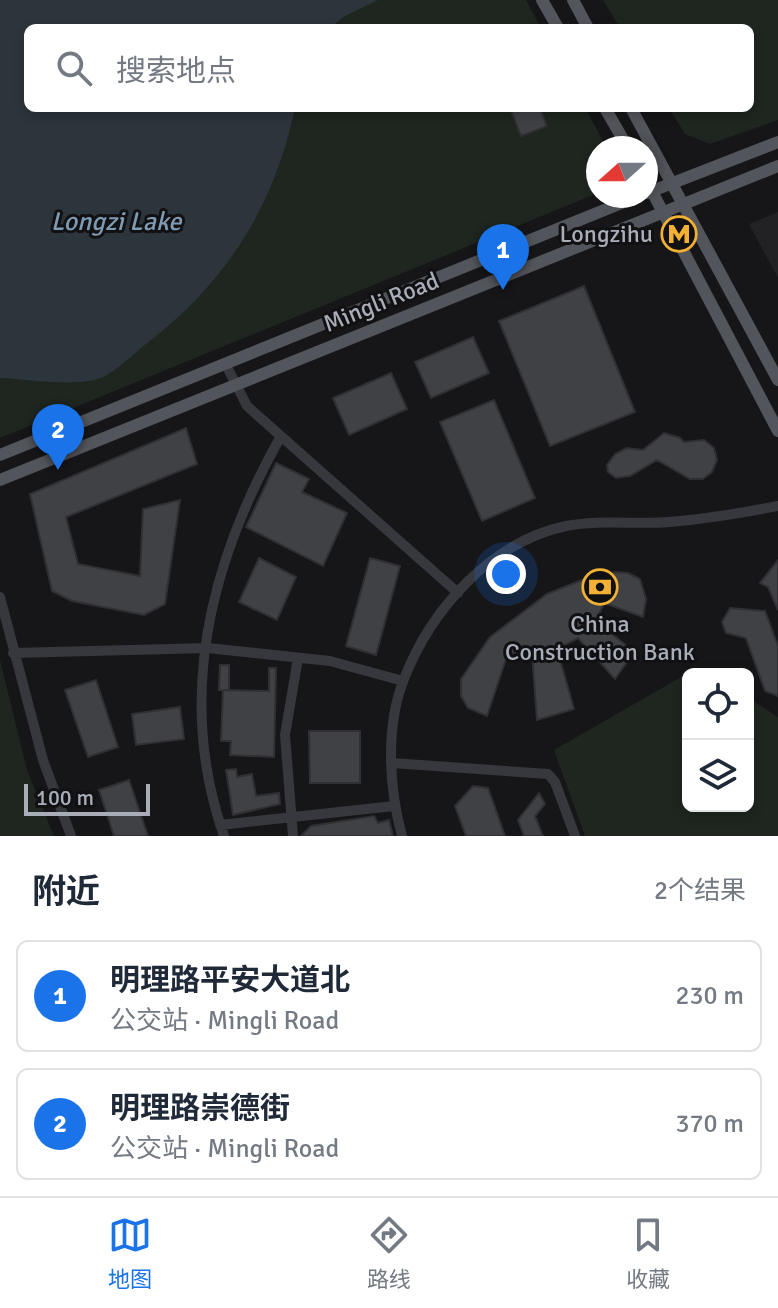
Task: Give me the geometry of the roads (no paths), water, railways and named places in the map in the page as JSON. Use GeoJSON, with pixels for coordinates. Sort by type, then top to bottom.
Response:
{"type":"FeatureCollection","features":[{"type":"Feature","properties":{"kind":"main road"},"geometry":{"type":"LineString","coordinates":[[542,0],[556,24]]}},
{"type":"Feature","properties":{"kind":"main road"},"geometry":{"type":"LineString","coordinates":[[573,0],[586,24]]}},
{"type":"Feature","properties":{"kind":"main road"},"geometry":{"type":"LineString","coordinates":[[607,112],[621,136]]}},
{"type":"Feature","properties":{"kind":"main road"},"geometry":{"type":"LineString","coordinates":[[633,112],[778,380]]}},
{"type":"Feature","properties":{"kind":"main road"},"geometry":{"type":"LineString","coordinates":[[658,186],[778,142]]}},
{"type":"Feature","properties":{"kind":"main road","name":"Mingli Road"},"geometry":{"type":"LineString","coordinates":[[0,480],[778,166]]}},
{"type":"Feature","properties":{"kind":"main road"},"geometry":{"type":"LineString","coordinates":[[658,206],[778,431]]}},
{"type":"Feature","properties":{"kind":"main road","name":"Mingli Road"},"geometry":{"type":"LineString","coordinates":[[0,455],[610,208]]}},
{"type":"Feature","properties":{"kind":"street"},"geometry":{"type":"LineString","coordinates":[[226,365],[247,406],[458,593]]}},
{"type":"Feature","properties":{"kind":"street"},"geometry":{"type":"LineString","coordinates":[[281,436],[237,521],[208,615],[204,648],[206,759],[222,830],[289,817],[394,806]]}},
{"type":"Feature","properties":{"kind":"street"},"geometry":{"type":"LineString","coordinates":[[402,836],[394,806],[392,763],[395,719],[403,681],[443,607],[483,568],[528,538],[564,527],[603,521],[667,522],[778,506]]}},
{"type":"Feature","properties":{"kind":"street"},"geometry":{"type":"LineString","coordinates":[[0,597],[43,760],[71,836]]}},
{"type":"Feature","properties":{"kind":"street"},"geometry":{"type":"LineString","coordinates":[[13,653],[204,648],[330,661],[403,681]]}},
{"type":"Feature","properties":{"kind":"street"},"geometry":{"type":"LineString","coordinates":[[293,836],[289,817],[285,735],[298,658]]}},
{"type":"Feature","properties":{"kind":"street"},"geometry":{"type":"LineString","coordinates":[[392,763],[548,774],[555,782],[575,836]]}},
{"type":"Feature","properties":{"kind":"water","name":"Longzi Lake"},"geometry":{"type":"Polygon","coordinates":[[[0,0],[378,0],[335,24],[24,24],[24,112],[294,112],[274,178],[243,240],[223,269],[175,320],[103,377],[81,382],[0,378],[0,0]]]}},
{"type":"Feature","properties":{"kind":"place","name":"Longzihu"},"geometry":{"type":"Point","coordinates":[679,234]}},
{"type":"Feature","properties":{"kind":"place","name":"明理路平安大道北"},"geometry":{"type":"Point","coordinates":[503,290]}},
{"type":"Feature","properties":{"kind":"place","name":"明理路崇德街"},"geometry":{"type":"Point","coordinates":[58,470]}},
{"type":"Feature","properties":{"kind":"place","name":"China Construction Bank"},"geometry":{"type":"Point","coordinates":[600,587]}}]}
